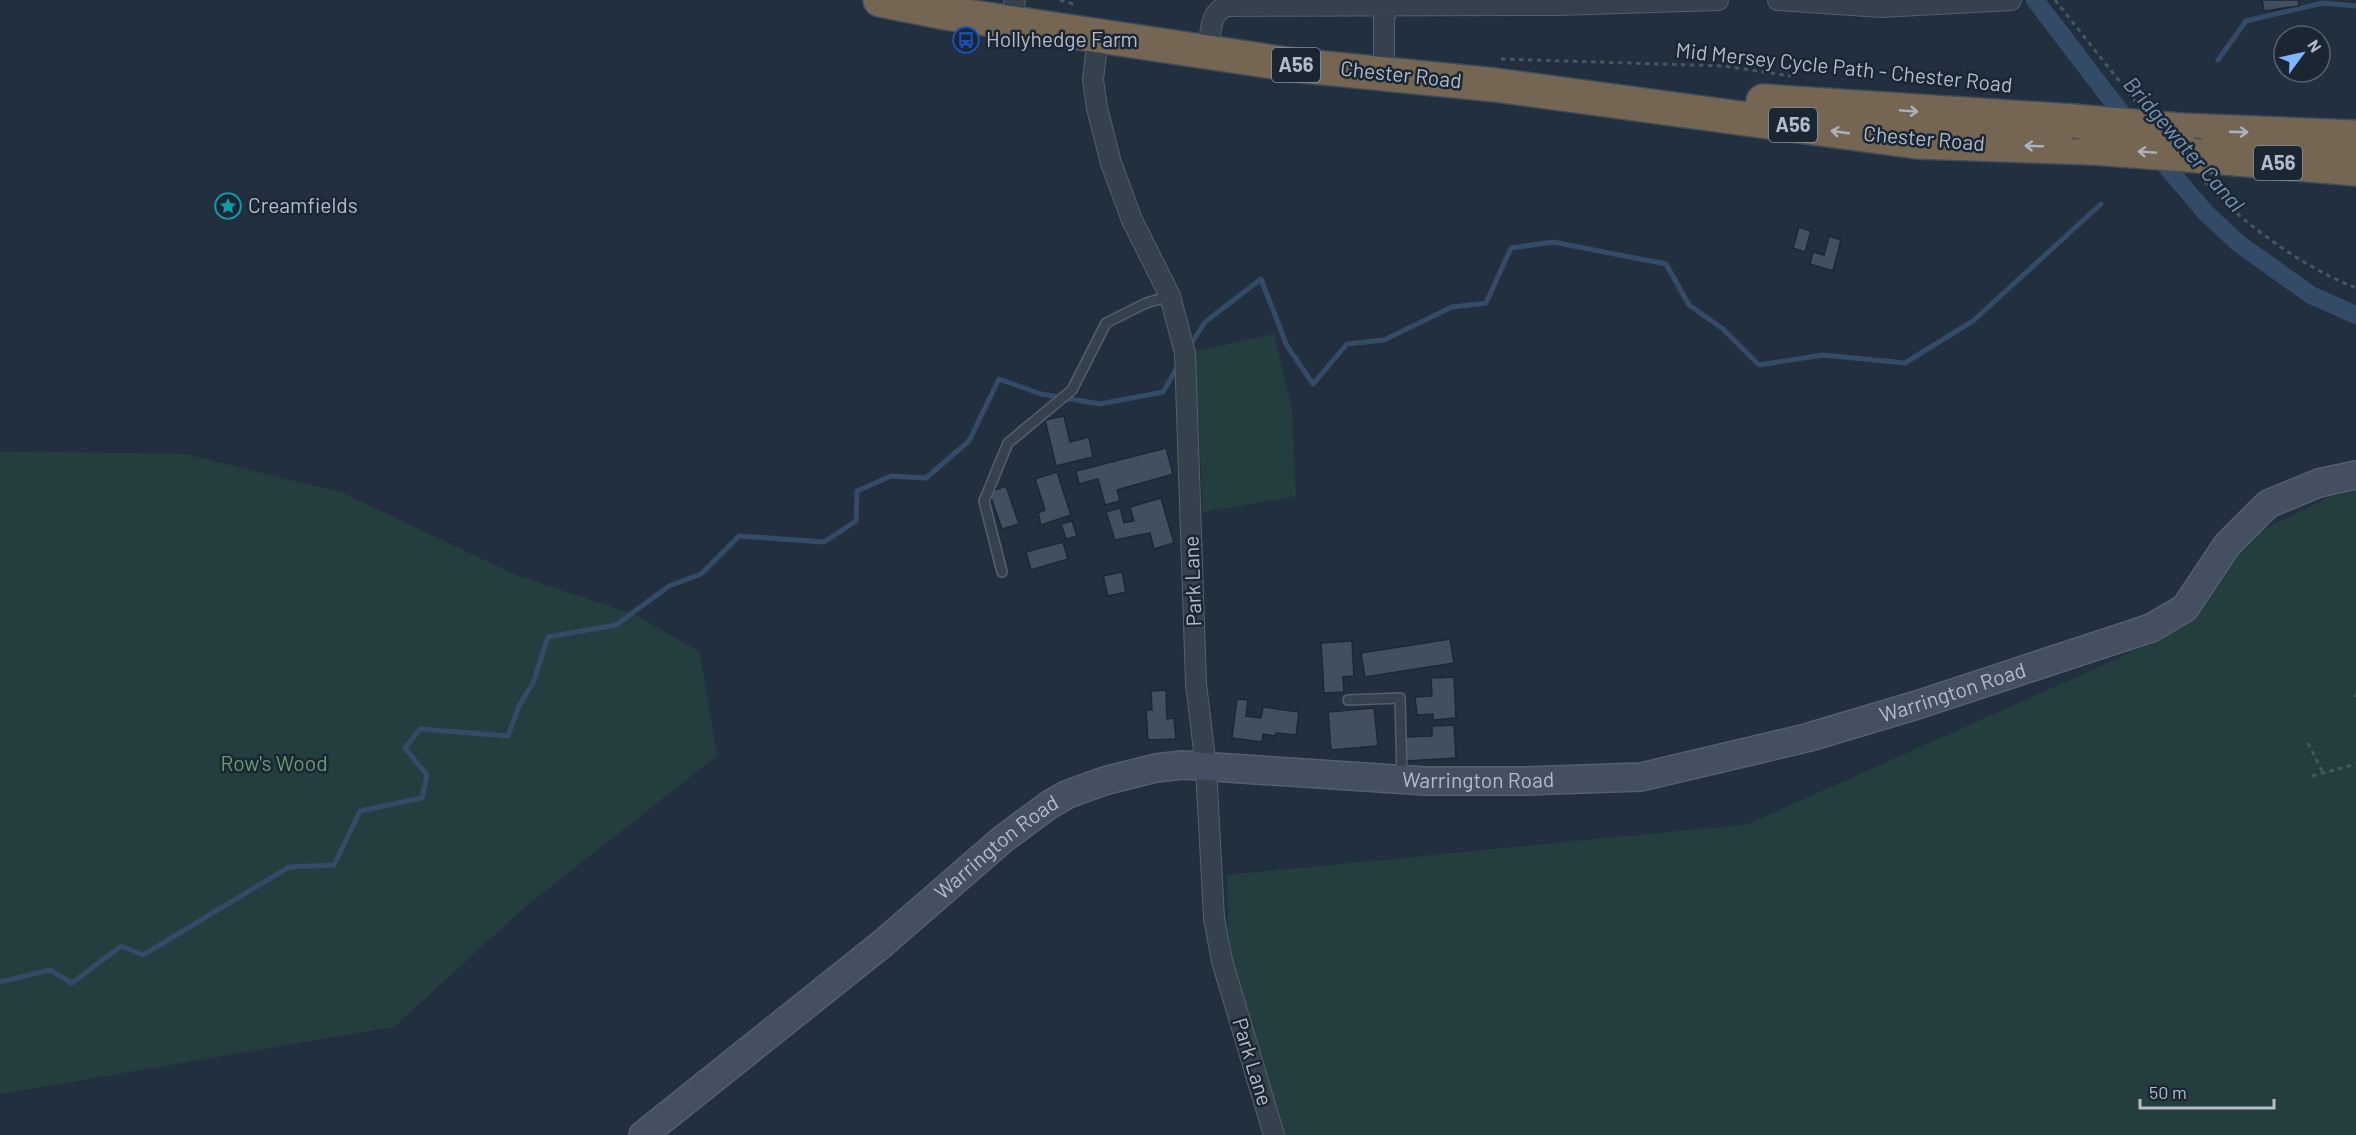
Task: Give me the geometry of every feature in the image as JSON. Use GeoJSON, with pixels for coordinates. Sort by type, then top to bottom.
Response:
{"type":"FeatureCollection","features":[{"type":"Feature","properties":{"kind":"highway","name":"Chester Road"},"geometry":{"type":"LineString","coordinates":[[880,0],[946,13],[1012,11],[1098,36],[1293,65],[1384,72],[1494,71],[2180,130],[2356,137]]}},
{"type":"Feature","properties":{"kind":"highway","name":"Chester Road"},"geometry":{"type":"LineString","coordinates":[[1494,71],[1917,142],[2093,148],[2356,169]]}},
{"type":"Feature","properties":{"kind":"street"},"geometry":{"type":"LineString","coordinates":[[1208,52],[1213,18],[1216,12],[1228,6],[1557,5],[1719,0]]}},
{"type":"Feature","properties":{"kind":"street"},"geometry":{"type":"LineString","coordinates":[[1778,0],[1881,7],[2011,0]]}},
{"type":"Feature","properties":{"kind":"street"},"geometry":{"type":"LineString","coordinates":[[1384,72],[1384,17],[1390,5]]}},
{"type":"Feature","properties":{"kind":"street","name":"Park Lane"},"geometry":{"type":"LineString","coordinates":[[1098,36],[1093,80],[1097,108],[1111,163],[1132,220],[1170,296],[1185,353],[1196,684],[1206,767],[1213,907],[1222,961],[1274,1135]]}},
{"type":"Feature","properties":{"kind":"street","name":"Warrington Road"},"geometry":{"type":"LineString","coordinates":[[643,1135],[882,944],[1003,839],[1049,805],[1076,791],[1104,781],[1156,768],[1183,765],[1402,780],[1524,781],[1641,777],[1806,738],[1917,705],[2151,628],[2185,608],[2227,545],[2268,504],[2319,483],[2356,475]]}},
{"type":"Feature","properties":{"kind":"lane"},"geometry":{"type":"LineString","coordinates":[[1002,572],[984,501],[1008,443],[1072,390],[1106,323],[1146,303],[1170,296]]}},
{"type":"Feature","properties":{"kind":"lane"},"geometry":{"type":"LineString","coordinates":[[1348,700],[1400,698],[1402,780]]}},
{"type":"Feature","properties":{"kind":"path"},"geometry":{"type":"LineString","coordinates":[[2055,0],[2066,15]]}},
{"type":"Feature","properties":{"kind":"path","name":"Mid Mersey Cycle Path - Chester Road"},"geometry":{"type":"LineString","coordinates":[[1494,71],[1724,66],[1792,76]]}},
{"type":"Feature","properties":{"kind":"path"},"geometry":{"type":"LineString","coordinates":[[2308,743],[2323,773]]}},
{"type":"Feature","properties":{"kind":"path"},"geometry":{"type":"LineString","coordinates":[[2312,776],[2356,764]]}},
{"type":"Feature","properties":{"kind":"green space"},"geometry":{"type":"Polygon","coordinates":[[[1274,334],[1292,407],[1296,496],[1203,512],[1195,351],[1274,334]]]}},
{"type":"Feature","properties":{"kind":"green space","name":"Row's Wood"},"geometry":{"type":"Polygon","coordinates":[[[0,451],[185,454],[343,493],[518,576],[634,614],[700,652],[717,756],[525,907],[394,1027],[0,1094],[0,451]]]}},
{"type":"Feature","properties":{"kind":"green space"},"geometry":{"type":"Polygon","coordinates":[[[2356,491],[2356,1135],[1285,1135],[1229,958],[1227,875],[1748,824],[2119,658],[2191,618],[2246,538],[2329,497],[2356,491]]]}},
{"type":"Feature","properties":{"kind":"building"},"geometry":{"type":"Polygon","coordinates":[[[2262,0],[2298,0],[2299,6],[2264,11],[2262,0]]]}},
{"type":"Feature","properties":{"kind":"building"},"geometry":{"type":"Polygon","coordinates":[[[1799,227],[1811,231],[1805,252],[1793,248],[1799,227]]]}},
{"type":"Feature","properties":{"kind":"building"},"geometry":{"type":"Polygon","coordinates":[[[1829,236],[1841,240],[1833,271],[1810,264],[1813,252],[1824,255],[1829,236]]]}},
{"type":"Feature","properties":{"kind":"building"},"geometry":{"type":"Polygon","coordinates":[[[1064,416],[1070,442],[1089,437],[1093,457],[1056,466],[1045,420],[1064,416]]]}},
{"type":"Feature","properties":{"kind":"building"},"geometry":{"type":"Polygon","coordinates":[[[1166,448],[1173,474],[1117,490],[1120,501],[1105,505],[1098,479],[1079,484],[1076,471],[1166,448]]]}},
{"type":"Feature","properties":{"kind":"building"},"geometry":{"type":"Polygon","coordinates":[[[1057,472],[1071,515],[1041,525],[1038,513],[1045,510],[1035,479],[1057,472]]]}},
{"type":"Feature","properties":{"kind":"building"},"geometry":{"type":"Polygon","coordinates":[[[1006,486],[1019,524],[1002,529],[989,492],[1006,486]]]}},
{"type":"Feature","properties":{"kind":"building"},"geometry":{"type":"Polygon","coordinates":[[[1161,498],[1174,543],[1154,549],[1150,533],[1115,540],[1106,512],[1120,508],[1124,523],[1134,521],[1130,507],[1161,498]]]}},
{"type":"Feature","properties":{"kind":"building"},"geometry":{"type":"Polygon","coordinates":[[[1072,521],[1077,536],[1066,539],[1061,524],[1072,521]]]}},
{"type":"Feature","properties":{"kind":"building"},"geometry":{"type":"Polygon","coordinates":[[[1063,542],[1068,559],[1031,570],[1026,552],[1063,542]]]}},
{"type":"Feature","properties":{"kind":"building"},"geometry":{"type":"Polygon","coordinates":[[[1122,572],[1126,592],[1108,596],[1103,576],[1122,572]]]}},
{"type":"Feature","properties":{"kind":"building"},"geometry":{"type":"Polygon","coordinates":[[[1450,639],[1454,663],[1365,677],[1361,653],[1450,639]]]}},
{"type":"Feature","properties":{"kind":"building"},"geometry":{"type":"Polygon","coordinates":[[[1352,641],[1354,676],[1343,677],[1344,692],[1324,693],[1321,643],[1352,641]]]}},
{"type":"Feature","properties":{"kind":"building"},"geometry":{"type":"Polygon","coordinates":[[[1454,677],[1456,718],[1433,720],[1433,714],[1417,715],[1415,697],[1432,696],[1431,678],[1454,677]]]}},
{"type":"Feature","properties":{"kind":"building"},"geometry":{"type":"Polygon","coordinates":[[[1166,690],[1167,719],[1174,718],[1176,739],[1148,740],[1146,710],[1152,710],[1151,691],[1166,690]]]}},
{"type":"Feature","properties":{"kind":"building"},"geometry":{"type":"Polygon","coordinates":[[[1237,699],[1248,700],[1246,716],[1261,718],[1263,707],[1299,712],[1296,735],[1263,734],[1262,742],[1232,738],[1237,699]]]}},
{"type":"Feature","properties":{"kind":"building"},"geometry":{"type":"Polygon","coordinates":[[[1374,708],[1378,746],[1331,750],[1328,712],[1374,708]]]}},
{"type":"Feature","properties":{"kind":"building"},"geometry":{"type":"Polygon","coordinates":[[[1454,725],[1456,758],[1406,761],[1405,737],[1432,736],[1432,726],[1454,725]]]}},
{"type":"Feature","properties":{"kind":"waterway","name":"Bridgewater Canal"},"geometry":{"type":"LineString","coordinates":[[2035,0],[2132,127]]}},
{"type":"Feature","properties":{"kind":"waterway"},"geometry":{"type":"LineString","coordinates":[[2218,60],[2246,21],[2323,3],[2356,6]]}},
{"type":"Feature","properties":{"kind":"waterway","name":"Bridgewater Canal"},"geometry":{"type":"LineString","coordinates":[[2154,152],[2205,212],[2238,243],[2311,295],[2356,315]]}},
{"type":"Feature","properties":{"kind":"waterway"},"geometry":{"type":"LineString","coordinates":[[1189,347],[1205,322],[1261,279],[1287,346],[1313,384],[1347,344],[1384,340],[1452,307],[1486,303],[1511,248],[1553,242],[1666,264],[1689,305],[1723,329],[1759,365],[1823,355],[1905,363],[1973,321],[2101,204]]}},
{"type":"Feature","properties":{"kind":"waterway"},"geometry":{"type":"LineString","coordinates":[[0,982],[50,970],[72,983],[121,946],[143,955],[289,867],[334,865],[360,811],[422,798],[427,775],[405,748],[420,729],[508,736],[519,706],[533,683],[548,637],[616,625],[669,586],[701,574],[739,536],[824,542],[856,521],[857,491],[891,476],[926,478],[969,441],[999,379],[1041,394],[1100,404],[1163,392],[1178,366]]}},
{"type":"Feature","properties":{"kind":"place","name":"Hollyhedge Farm"},"geometry":{"type":"Point","coordinates":[966,40]}},
{"type":"Feature","properties":{"kind":"place","name":"Creamfields"},"geometry":{"type":"Point","coordinates":[228,206]}}]}
